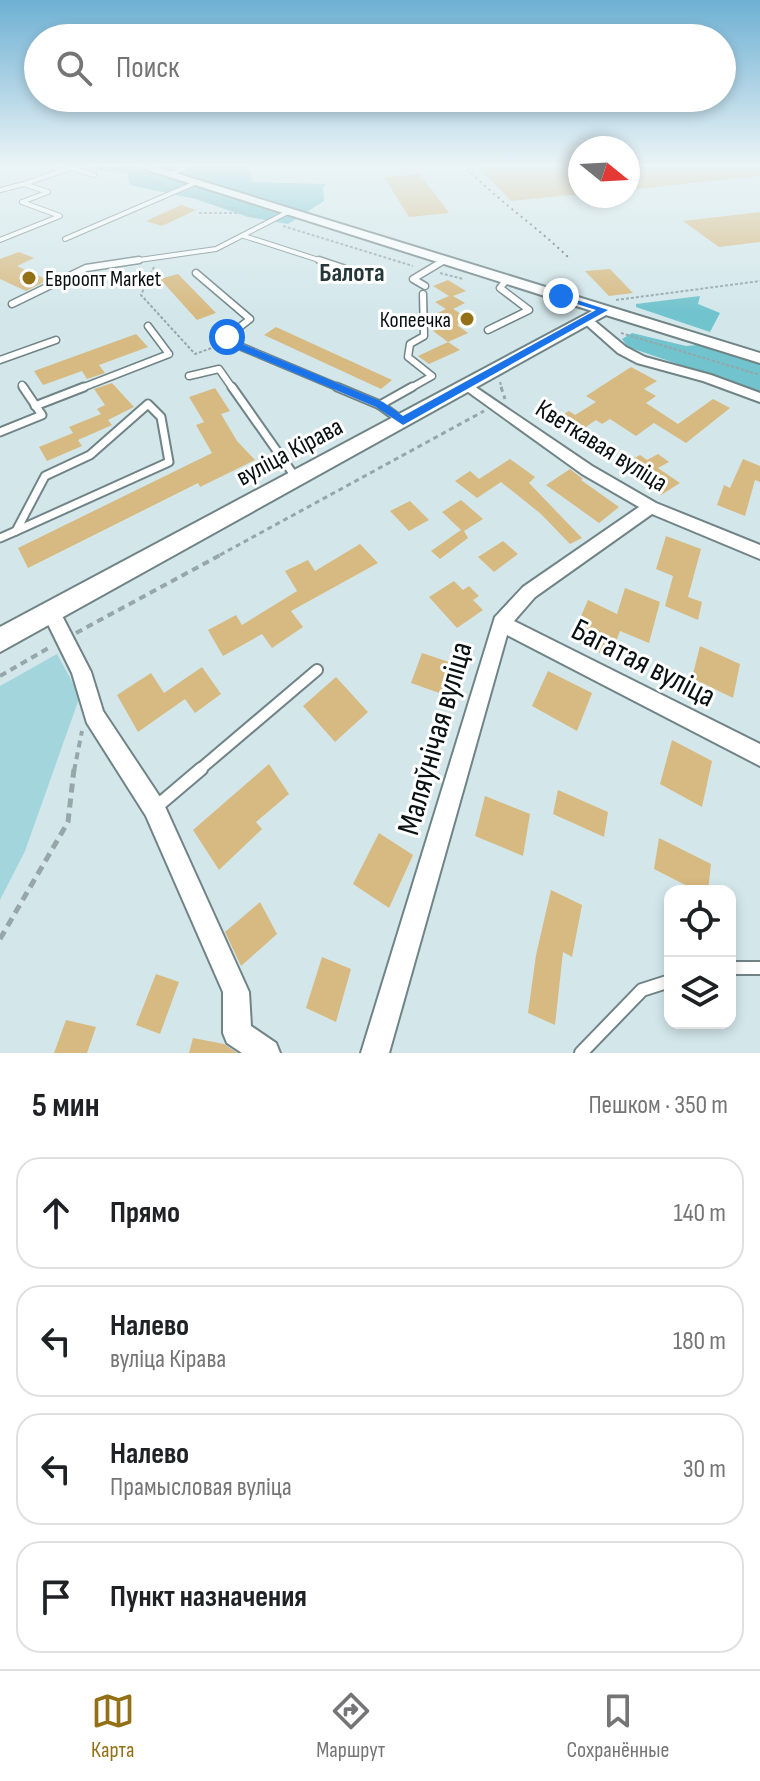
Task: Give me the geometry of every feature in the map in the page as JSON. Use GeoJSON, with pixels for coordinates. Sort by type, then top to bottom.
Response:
{"type":"FeatureCollection","features":[{"type":"Feature","properties":{"kind":"main road"},"geometry":{"type":"LineString","coordinates":[[292,213],[760,358]]}},
{"type":"Feature","properties":{"kind":"main road","name":"вуліца Кірава"},"geometry":{"type":"LineString","coordinates":[[0,640],[468,386],[599,310]]}},
{"type":"Feature","properties":{"kind":"street"},"geometry":{"type":"LineString","coordinates":[[599,310],[622,350],[641,360],[707,378],[760,398]]}},
{"type":"Feature","properties":{"kind":"street","name":"Кветкавая вуліца"},"geometry":{"type":"LineString","coordinates":[[468,386],[587,470],[651,507],[760,552]]}},
{"type":"Feature","properties":{"kind":"street","name":"Маляўнічая вуліца"},"geometry":{"type":"LineString","coordinates":[[375,1053],[501,623],[529,592],[651,507]]}},
{"type":"Feature","properties":{"kind":"street"},"geometry":{"type":"LineString","coordinates":[[51,612],[81,672],[94,716],[154,808],[236,992],[237,1033],[266,1053]]}},
{"type":"Feature","properties":{"kind":"street","name":"Багатая вуліца"},"geometry":{"type":"LineString","coordinates":[[501,623],[760,755]]}},
{"type":"Feature","properties":{"kind":"lane"},"geometry":{"type":"LineString","coordinates":[[0,240],[60,216],[52,213]]}},
{"type":"Feature","properties":{"kind":"lane"},"geometry":{"type":"LineString","coordinates":[[65,239],[124,213]]}},
{"type":"Feature","properties":{"kind":"lane"},"geometry":{"type":"LineString","coordinates":[[12,304],[86,268],[216,249],[286,213]]}},
{"type":"Feature","properties":{"kind":"lane"},"geometry":{"type":"LineString","coordinates":[[244,236],[343,268]]}},
{"type":"Feature","properties":{"kind":"lane"},"geometry":{"type":"LineString","coordinates":[[425,286],[413,279],[443,261]]}},
{"type":"Feature","properties":{"kind":"lane"},"geometry":{"type":"LineString","coordinates":[[196,273],[250,319],[227,337],[231,341],[380,405],[403,421]]}},
{"type":"Feature","properties":{"kind":"lane"},"geometry":{"type":"LineString","coordinates":[[488,330],[529,310],[500,288],[507,279]]}},
{"type":"Feature","properties":{"kind":"lane"},"geometry":{"type":"LineString","coordinates":[[380,405],[432,376],[408,357],[410,344],[424,336],[423,294]]}},
{"type":"Feature","properties":{"kind":"lane"},"geometry":{"type":"LineString","coordinates":[[35,406],[169,354],[148,326]]}},
{"type":"Feature","properties":{"kind":"lane"},"geometry":{"type":"LineString","coordinates":[[0,360],[56,340]]}},
{"type":"Feature","properties":{"kind":"lane"},"geometry":{"type":"LineString","coordinates":[[189,376],[219,369],[297,478]]}},
{"type":"Feature","properties":{"kind":"lane"},"geometry":{"type":"LineString","coordinates":[[0,432],[42,415],[22,385]]}},
{"type":"Feature","properties":{"kind":"lane"},"geometry":{"type":"LineString","coordinates":[[0,538],[16,531],[169,462],[161,417],[148,404],[90,455],[45,476],[16,531]]}},
{"type":"Feature","properties":{"kind":"lane"},"geometry":{"type":"LineString","coordinates":[[154,808],[317,670]]}},
{"type":"Feature","properties":{"kind":"lane"},"geometry":{"type":"LineString","coordinates":[[736,968],[760,968]]}},
{"type":"Feature","properties":{"kind":"lane"},"geometry":{"type":"LineString","coordinates":[[581,1053],[642,990],[664,983]]}},
{"type":"Feature","properties":{"kind":"path"},"geometry":{"type":"LineString","coordinates":[[124,262],[155,268],[141,295],[195,354],[231,341]]}},
{"type":"Feature","properties":{"kind":"path"},"geometry":{"type":"LineString","coordinates":[[599,310],[760,281]]}},
{"type":"Feature","properties":{"kind":"path"},"geometry":{"type":"LineString","coordinates":[[0,676],[495,405],[507,398],[502,384]]}},
{"type":"Feature","properties":{"kind":"path"},"geometry":{"type":"LineString","coordinates":[[0,939],[68,822],[69,795],[83,728],[94,716]]}},
{"type":"Feature","properties":{"kind":"shaded area"},"geometry":{"type":"Polygon","coordinates":[[[237,213],[305,213],[288,224],[237,213]]]}},
{"type":"Feature","properties":{"kind":"shaded area"},"geometry":{"type":"Polygon","coordinates":[[[700,296],[698,304],[720,313],[710,332],[636,307],[636,304],[700,296]]]}},
{"type":"Feature","properties":{"kind":"shaded area"},"geometry":{"type":"Polygon","coordinates":[[[632,333],[686,346],[697,345],[760,364],[760,392],[628,347],[622,339],[632,333]]]}},
{"type":"Feature","properties":{"kind":"shaded area"},"geometry":{"type":"Polygon","coordinates":[[[57,654],[80,696],[25,851],[0,900],[0,686],[57,654]]]}},
{"type":"Feature","properties":{"kind":"building"},"geometry":{"type":"Polygon","coordinates":[[[163,213],[189,213],[162,226],[146,221],[163,213]]]}},
{"type":"Feature","properties":{"kind":"building"},"geometry":{"type":"Polygon","coordinates":[[[407,213],[448,213],[409,217],[407,213]]]}},
{"type":"Feature","properties":{"kind":"building"},"geometry":{"type":"Polygon","coordinates":[[[760,213],[760,242],[719,247],[683,221],[760,213]]]}},
{"type":"Feature","properties":{"kind":"building"},"geometry":{"type":"Polygon","coordinates":[[[19,252],[34,258],[17,266],[48,280],[26,291],[0,279],[0,259],[19,252]]]}},
{"type":"Feature","properties":{"kind":"building"},"geometry":{"type":"Polygon","coordinates":[[[610,269],[633,293],[609,296],[585,271],[610,269]]]}},
{"type":"Feature","properties":{"kind":"building"},"geometry":{"type":"Polygon","coordinates":[[[178,274],[216,313],[197,320],[160,279],[178,274]]]}},
{"type":"Feature","properties":{"kind":"building"},"geometry":{"type":"Polygon","coordinates":[[[448,280],[466,291],[453,296],[465,303],[453,309],[470,319],[457,325],[468,333],[448,342],[433,331],[449,325],[434,315],[446,309],[435,302],[449,296],[433,286],[448,280]]]}},
{"type":"Feature","properties":{"kind":"building"},"geometry":{"type":"Polygon","coordinates":[[[276,327],[392,380],[381,389],[264,335],[276,327]]]}},
{"type":"Feature","properties":{"kind":"building"},"geometry":{"type":"Polygon","coordinates":[[[136,334],[148,347],[99,365],[105,373],[87,379],[82,371],[43,385],[34,371],[136,334]]]}},
{"type":"Feature","properties":{"kind":"building"},"geometry":{"type":"Polygon","coordinates":[[[448,342],[460,350],[429,364],[418,356],[448,342]]]}},
{"type":"Feature","properties":{"kind":"building"},"geometry":{"type":"Polygon","coordinates":[[[631,367],[657,381],[644,389],[656,396],[646,403],[678,424],[713,399],[730,408],[686,443],[654,423],[636,436],[610,419],[602,424],[596,420],[576,434],[554,419],[569,411],[575,415],[596,402],[586,396],[631,367]]]}},
{"type":"Feature","properties":{"kind":"building"},"geometry":{"type":"Polygon","coordinates":[[[112,383],[134,407],[108,420],[112,425],[78,440],[82,446],[47,461],[39,447],[73,433],[69,427],[101,414],[97,409],[105,405],[94,389],[112,383]]]}},
{"type":"Feature","properties":{"kind":"building"},"geometry":{"type":"Polygon","coordinates":[[[215,388],[230,411],[221,414],[237,441],[255,460],[200,487],[198,483],[28,568],[18,548],[212,453],[196,425],[204,422],[189,397],[215,388]]]}},
{"type":"Feature","properties":{"kind":"building"},"geometry":{"type":"Polygon","coordinates":[[[658,454],[669,462],[658,468],[680,483],[661,495],[621,465],[640,455],[647,460],[658,454]]]}},
{"type":"Feature","properties":{"kind":"building"},"geometry":{"type":"Polygon","coordinates":[[[510,459],[535,477],[529,483],[582,538],[570,544],[541,514],[501,482],[477,498],[455,481],[470,471],[479,479],[510,459]]]}},
{"type":"Feature","properties":{"kind":"building"},"geometry":{"type":"Polygon","coordinates":[[[743,459],[760,466],[760,482],[755,480],[745,516],[717,505],[724,485],[730,488],[743,459]]]}},
{"type":"Feature","properties":{"kind":"building"},"geometry":{"type":"Polygon","coordinates":[[[570,469],[619,507],[599,523],[546,485],[570,469]]]}},
{"type":"Feature","properties":{"kind":"building"},"geometry":{"type":"Polygon","coordinates":[[[461,500],[483,519],[464,531],[468,538],[440,559],[431,551],[461,530],[442,512],[461,500]]]}},
{"type":"Feature","properties":{"kind":"building"},"geometry":{"type":"Polygon","coordinates":[[[410,501],[429,520],[409,531],[390,511],[410,501]]]}},
{"type":"Feature","properties":{"kind":"building"},"geometry":{"type":"Polygon","coordinates":[[[666,536],[701,549],[688,597],[702,602],[698,620],[665,606],[673,576],[656,569],[666,536]]]}},
{"type":"Feature","properties":{"kind":"building"},"geometry":{"type":"Polygon","coordinates":[[[503,541],[518,554],[494,572],[478,557],[503,541]]]}},
{"type":"Feature","properties":{"kind":"building"},"geometry":{"type":"Polygon","coordinates":[[[360,544],[378,563],[291,611],[303,627],[272,648],[262,634],[223,656],[208,630],[236,615],[242,625],[297,591],[285,571],[308,560],[315,571],[360,544]]]}},
{"type":"Feature","properties":{"kind":"building"},"geometry":{"type":"Polygon","coordinates":[[[454,581],[463,590],[469,586],[479,596],[473,600],[483,610],[457,628],[429,597],[454,581]]]}},
{"type":"Feature","properties":{"kind":"building"},"geometry":{"type":"Polygon","coordinates":[[[625,588],[660,602],[649,643],[620,631],[610,658],[571,639],[588,600],[617,614],[625,588]]]}},
{"type":"Feature","properties":{"kind":"building"},"geometry":{"type":"Polygon","coordinates":[[[700,646],[740,664],[733,698],[692,678],[700,646]]]}},
{"type":"Feature","properties":{"kind":"building"},"geometry":{"type":"Polygon","coordinates":[[[422,653],[455,664],[445,695],[411,683],[422,653]]]}},
{"type":"Feature","properties":{"kind":"building"},"geometry":{"type":"Polygon","coordinates":[[[202,667],[221,694],[195,713],[185,699],[138,732],[117,695],[151,673],[164,693],[202,667]]]}},
{"type":"Feature","properties":{"kind":"building"},"geometry":{"type":"Polygon","coordinates":[[[548,671],[592,693],[577,731],[532,706],[548,671]]]}},
{"type":"Feature","properties":{"kind":"building"},"geometry":{"type":"Polygon","coordinates":[[[336,677],[368,712],[335,742],[303,706],[336,677]]]}},
{"type":"Feature","properties":{"kind":"building"},"geometry":{"type":"Polygon","coordinates":[[[672,740],[712,761],[702,807],[660,784],[672,740]]]}},
{"type":"Feature","properties":{"kind":"building"},"geometry":{"type":"Polygon","coordinates":[[[269,764],[289,794],[256,822],[262,829],[219,870],[193,830],[269,764]]]}},
{"type":"Feature","properties":{"kind":"building"},"geometry":{"type":"Polygon","coordinates":[[[558,790],[608,812],[604,837],[553,814],[558,790]]]}},
{"type":"Feature","properties":{"kind":"building"},"geometry":{"type":"Polygon","coordinates":[[[485,796],[530,814],[523,856],[475,836],[485,796]]]}},
{"type":"Feature","properties":{"kind":"building"},"geometry":{"type":"Polygon","coordinates":[[[379,833],[413,855],[389,908],[353,884],[379,833]]]}},
{"type":"Feature","properties":{"kind":"building"},"geometry":{"type":"Polygon","coordinates":[[[659,838],[711,864],[709,885],[685,885],[654,869],[659,838]]]}},
{"type":"Feature","properties":{"kind":"building"},"geometry":{"type":"Polygon","coordinates":[[[551,890],[582,905],[572,957],[563,952],[555,1025],[528,1013],[536,955],[551,890]]]}},
{"type":"Feature","properties":{"kind":"building"},"geometry":{"type":"Polygon","coordinates":[[[260,902],[277,934],[241,966],[225,932],[260,902]]]}},
{"type":"Feature","properties":{"kind":"building"},"geometry":{"type":"Polygon","coordinates":[[[322,957],[351,969],[336,1022],[306,1008],[322,957]]]}},
{"type":"Feature","properties":{"kind":"building"},"geometry":{"type":"Polygon","coordinates":[[[156,974],[179,982],[160,1034],[136,1025],[156,974]]]}},
{"type":"Feature","properties":{"kind":"building"},"geometry":{"type":"Polygon","coordinates":[[[66,1020],[96,1027],[87,1053],[54,1053],[66,1020]]]}},
{"type":"Feature","properties":{"kind":"building"},"geometry":{"type":"Polygon","coordinates":[[[193,1038],[224,1044],[237,1053],[189,1053],[193,1038]]]}},
{"type":"Feature","properties":{"kind":"railway"},"geometry":{"type":"LineString","coordinates":[[518,213],[568,257]]}},
{"type":"Feature","properties":{"kind":"place","name":"Евроопт Market"},"geometry":{"type":"Point","coordinates":[29,278]}},
{"type":"Feature","properties":{"kind":"place","name":"Копеечка"},"geometry":{"type":"Point","coordinates":[467,319]}},
{"type":"Feature","properties":{"kind":"district","name":"Балота"},"geometry":{"type":"Point","coordinates":[352,272]}},
{"type":"Feature","properties":{"kind":"route"},"geometry":{"type":"LineString","coordinates":[[227,337],[237,345],[380,405],[403,421],[604,310],[561,296]]}}]}
